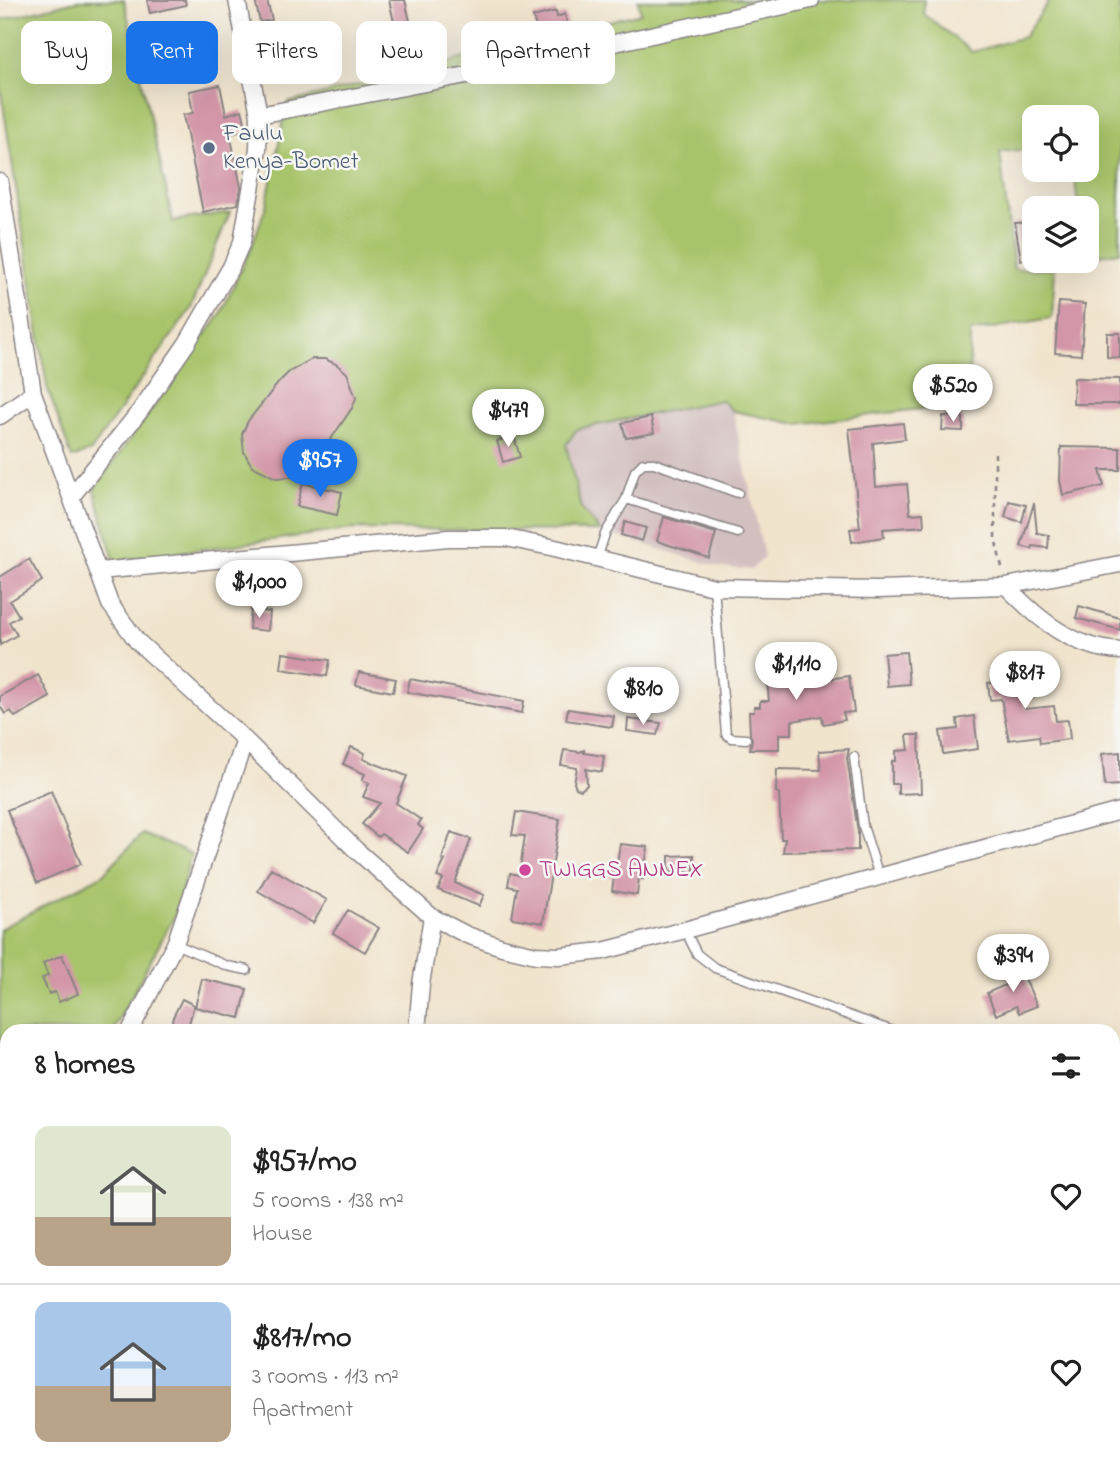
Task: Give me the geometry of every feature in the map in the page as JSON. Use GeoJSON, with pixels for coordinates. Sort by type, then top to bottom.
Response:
{"type":"FeatureCollection","features":[{"type":"Feature","properties":{"kind":"street"},"geometry":{"type":"LineString","coordinates":[[71,497],[140,411],[187,343],[231,267],[242,242],[258,149],[259,115],[237,0]]}},
{"type":"Feature","properties":{"kind":"street"},"geometry":{"type":"LineString","coordinates":[[259,115],[482,72],[811,0]]}},
{"type":"Feature","properties":{"kind":"street"},"geometry":{"type":"LineString","coordinates":[[0,182],[33,393],[110,604],[123,625],[163,666],[245,740],[356,850],[432,917],[478,939],[536,955],[559,956],[603,951],[1120,811]]}},
{"type":"Feature","properties":{"kind":"street"},"geometry":{"type":"LineString","coordinates":[[0,416],[33,393]]}},
{"type":"Feature","properties":{"kind":"street"},"geometry":{"type":"LineString","coordinates":[[99,571],[448,538],[506,538],[714,587],[878,590],[1006,586],[1120,564]]}},
{"type":"Feature","properties":{"kind":"street"},"geometry":{"type":"LineString","coordinates":[[1006,586],[1058,631],[1082,643],[1120,651]]}},
{"type":"Feature","properties":{"kind":"street"},"geometry":{"type":"LineString","coordinates":[[134,1024],[175,944],[245,740]]}},
{"type":"Feature","properties":{"kind":"street"},"geometry":{"type":"LineString","coordinates":[[418,1024],[432,917]]}},
{"type":"Feature","properties":{"kind":"lane"},"geometry":{"type":"LineString","coordinates":[[597,559],[605,534],[626,499],[635,471],[643,463],[654,463],[738,493]]}},
{"type":"Feature","properties":{"kind":"lane"},"geometry":{"type":"LineString","coordinates":[[626,499],[738,533]]}},
{"type":"Feature","properties":{"kind":"lane"},"geometry":{"type":"LineString","coordinates":[[714,587],[726,734],[731,738],[746,739]]}},
{"type":"Feature","properties":{"kind":"lane"},"geometry":{"type":"LineString","coordinates":[[854,757],[863,826],[879,876]]}},
{"type":"Feature","properties":{"kind":"lane"},"geometry":{"type":"LineString","coordinates":[[685,930],[697,954],[715,968],[873,1024]]}},
{"type":"Feature","properties":{"kind":"lane"},"geometry":{"type":"LineString","coordinates":[[175,944],[227,966],[247,970]]}},
{"type":"Feature","properties":{"kind":"path"},"geometry":{"type":"LineString","coordinates":[[995,453],[995,538],[1006,586]]}},
{"type":"Feature","properties":{"kind":"shaded area"},"geometry":{"type":"Polygon","coordinates":[[[721,400],[733,411],[764,557],[751,570],[719,567],[600,531],[581,508],[566,444],[577,429],[721,400]]]}},
{"type":"Feature","properties":{"kind":"green space"},"geometry":{"type":"Polygon","coordinates":[[[80,0],[124,0],[129,21],[126,21],[126,84],[143,84],[173,221],[230,212],[191,308],[91,451],[72,458],[47,387],[0,85],[0,20],[80,0]]]}},
{"type":"Feature","properties":{"kind":"green space"},"geometry":{"type":"Polygon","coordinates":[[[638,0],[924,0],[924,14],[972,52],[1024,37],[1050,0],[1120,0],[1120,252],[1099,255],[1099,196],[1077,196],[1075,182],[1099,182],[1099,105],[1022,105],[1022,150],[1000,152],[1014,269],[1022,269],[1022,273],[1055,273],[1052,318],[970,332],[969,403],[797,424],[733,411],[721,400],[577,429],[566,445],[581,508],[600,531],[353,529],[114,561],[94,489],[220,315],[251,248],[266,206],[287,103],[362,84],[447,84],[447,62],[461,59],[461,84],[615,84],[615,21],[610,21],[641,13],[638,0]]]}},
{"type":"Feature","properties":{"kind":"green space"},"geometry":{"type":"Polygon","coordinates":[[[142,834],[191,854],[176,913],[117,1024],[0,1024],[0,929],[102,875],[142,834]]]}},
{"type":"Feature","properties":{"kind":"building"},"geometry":{"type":"Polygon","coordinates":[[[147,0],[185,0],[186,5],[150,13],[147,0]]]}},
{"type":"Feature","properties":{"kind":"building"},"geometry":{"type":"Polygon","coordinates":[[[255,0],[267,0],[272,20],[260,21],[255,0]]]}},
{"type":"Feature","properties":{"kind":"building"},"geometry":{"type":"Polygon","coordinates":[[[389,0],[405,0],[410,21],[394,21],[389,0]]]}},
{"type":"Feature","properties":{"kind":"building"},"geometry":{"type":"Polygon","coordinates":[[[556,11],[557,17],[565,14],[567,21],[534,21],[533,17],[556,11]]]}},
{"type":"Feature","properties":{"kind":"building"},"geometry":{"type":"Polygon","coordinates":[[[220,85],[226,115],[242,110],[247,130],[230,134],[241,187],[238,204],[203,212],[183,115],[193,113],[189,91],[220,85]]]}},
{"type":"Feature","properties":{"kind":"building"},"geometry":{"type":"Polygon","coordinates":[[[1015,223],[1022,223],[1022,260],[1021,260],[1015,223]]]}},
{"type":"Feature","properties":{"kind":"building"},"geometry":{"type":"Polygon","coordinates":[[[1059,302],[1085,304],[1081,355],[1055,353],[1059,302]]]}},
{"type":"Feature","properties":{"kind":"building"},"geometry":{"type":"Polygon","coordinates":[[[1107,333],[1120,333],[1120,358],[1107,357],[1107,333]]]}},
{"type":"Feature","properties":{"kind":"building"},"geometry":{"type":"Polygon","coordinates":[[[312,359],[325,359],[347,373],[356,398],[325,448],[300,476],[276,478],[252,466],[244,452],[242,434],[248,421],[280,381],[289,372],[312,359]]]}},
{"type":"Feature","properties":{"kind":"building"},"geometry":{"type":"Polygon","coordinates":[[[1074,378],[1120,379],[1120,404],[1073,404],[1074,378]]]}},
{"type":"Feature","properties":{"kind":"building"},"geometry":{"type":"Polygon","coordinates":[[[943,416],[963,417],[963,431],[942,430],[943,416]]]}},
{"type":"Feature","properties":{"kind":"building"},"geometry":{"type":"Polygon","coordinates":[[[651,417],[654,433],[626,438],[622,423],[651,417]]]}},
{"type":"Feature","properties":{"kind":"building"},"geometry":{"type":"Polygon","coordinates":[[[903,423],[905,439],[873,443],[876,487],[907,484],[910,514],[923,513],[924,526],[883,529],[884,537],[852,542],[850,529],[860,528],[849,429],[903,423]]]}},
{"type":"Feature","properties":{"kind":"building"},"geometry":{"type":"Polygon","coordinates":[[[514,436],[520,457],[503,462],[497,441],[514,436]]]}},
{"type":"Feature","properties":{"kind":"building"},"geometry":{"type":"Polygon","coordinates":[[[1061,447],[1120,448],[1120,470],[1100,470],[1104,486],[1063,495],[1060,481],[1061,447]]]}},
{"type":"Feature","properties":{"kind":"building"},"geometry":{"type":"Polygon","coordinates":[[[303,483],[342,492],[337,515],[297,506],[303,483]]]}},
{"type":"Feature","properties":{"kind":"building"},"geometry":{"type":"Polygon","coordinates":[[[1009,501],[1026,505],[1022,522],[1005,517],[1009,501]]]}},
{"type":"Feature","properties":{"kind":"building"},"geometry":{"type":"Polygon","coordinates":[[[1034,503],[1037,533],[1049,535],[1048,548],[1033,546],[1032,549],[1021,546],[1034,503]]]}},
{"type":"Feature","properties":{"kind":"building"},"geometry":{"type":"Polygon","coordinates":[[[664,517],[716,533],[709,558],[657,541],[664,517]]]}},
{"type":"Feature","properties":{"kind":"building"},"geometry":{"type":"Polygon","coordinates":[[[625,522],[646,528],[642,541],[621,535],[625,522]]]}},
{"type":"Feature","properties":{"kind":"building"},"geometry":{"type":"Polygon","coordinates":[[[29,559],[42,581],[10,601],[19,616],[9,622],[17,635],[0,645],[0,577],[29,559]]]}},
{"type":"Feature","properties":{"kind":"building"},"geometry":{"type":"Polygon","coordinates":[[[1079,606],[1120,618],[1120,630],[1076,618],[1079,606]]]}},
{"type":"Feature","properties":{"kind":"building"},"geometry":{"type":"Polygon","coordinates":[[[251,610],[270,612],[268,631],[249,629],[251,610]]]}},
{"type":"Feature","properties":{"kind":"building"},"geometry":{"type":"Polygon","coordinates":[[[791,651],[794,684],[849,676],[854,712],[843,713],[845,720],[823,724],[822,716],[792,721],[792,734],[779,734],[779,749],[750,749],[752,739],[749,712],[754,712],[754,707],[760,707],[760,701],[769,701],[765,660],[771,660],[770,653],[791,651]]]}},
{"type":"Feature","properties":{"kind":"building"},"geometry":{"type":"Polygon","coordinates":[[[906,652],[909,684],[887,686],[884,654],[906,652]]]}},
{"type":"Feature","properties":{"kind":"building"},"geometry":{"type":"Polygon","coordinates":[[[283,653],[330,660],[327,676],[281,669],[283,653]]]}},
{"type":"Feature","properties":{"kind":"building"},"geometry":{"type":"Polygon","coordinates":[[[1020,665],[1025,709],[1054,706],[1056,721],[1068,720],[1070,739],[1040,743],[1039,736],[1009,740],[1001,699],[990,700],[988,683],[1000,682],[998,668],[1020,665]]]}},
{"type":"Feature","properties":{"kind":"building"},"geometry":{"type":"Polygon","coordinates":[[[359,672],[396,679],[393,692],[356,685],[359,672]]]}},
{"type":"Feature","properties":{"kind":"building"},"geometry":{"type":"Polygon","coordinates":[[[38,675],[50,697],[15,717],[11,711],[5,714],[0,706],[0,696],[38,675]]]}},
{"type":"Feature","properties":{"kind":"building"},"geometry":{"type":"Polygon","coordinates":[[[410,679],[524,701],[522,713],[407,692],[410,679]]]}},
{"type":"Feature","properties":{"kind":"building"},"geometry":{"type":"Polygon","coordinates":[[[568,709],[614,716],[612,727],[566,720],[568,709]]]}},
{"type":"Feature","properties":{"kind":"building"},"geometry":{"type":"Polygon","coordinates":[[[974,716],[978,749],[943,754],[940,731],[958,729],[957,719],[974,716]]]}},
{"type":"Feature","properties":{"kind":"building"},"geometry":{"type":"Polygon","coordinates":[[[628,719],[661,723],[657,735],[627,731],[628,719]]]}},
{"type":"Feature","properties":{"kind":"building"},"geometry":{"type":"Polygon","coordinates":[[[907,735],[919,735],[921,793],[898,794],[898,784],[892,784],[892,761],[896,761],[896,751],[909,750],[907,735]]]}},
{"type":"Feature","properties":{"kind":"building"},"geometry":{"type":"Polygon","coordinates":[[[351,747],[365,753],[363,759],[407,776],[396,803],[421,820],[418,825],[423,829],[408,852],[381,834],[378,837],[362,824],[380,803],[363,797],[369,783],[362,780],[365,774],[343,764],[351,747]]]}},
{"type":"Feature","properties":{"kind":"building"},"geometry":{"type":"Polygon","coordinates":[[[849,749],[847,758],[858,832],[858,850],[783,852],[785,839],[781,839],[779,793],[776,792],[777,769],[821,770],[819,751],[849,749]]]}},
{"type":"Feature","properties":{"kind":"building"},"geometry":{"type":"Polygon","coordinates":[[[564,750],[584,750],[584,753],[604,756],[602,772],[586,769],[587,785],[581,790],[576,788],[574,783],[577,768],[561,765],[564,750]]]}},
{"type":"Feature","properties":{"kind":"building"},"geometry":{"type":"Polygon","coordinates":[[[1120,752],[1120,785],[1105,786],[1102,754],[1120,752]]]}},
{"type":"Feature","properties":{"kind":"building"},"geometry":{"type":"Polygon","coordinates":[[[51,791],[81,864],[37,883],[7,810],[51,791]]]}},
{"type":"Feature","properties":{"kind":"building"},"geometry":{"type":"Polygon","coordinates":[[[516,812],[560,819],[543,923],[512,918],[517,888],[508,886],[510,873],[519,875],[525,836],[512,835],[516,812]]]}},
{"type":"Feature","properties":{"kind":"building"},"geometry":{"type":"Polygon","coordinates":[[[451,832],[471,839],[455,883],[484,895],[479,906],[438,890],[443,879],[437,877],[445,860],[442,859],[451,832]]]}},
{"type":"Feature","properties":{"kind":"building"},"geometry":{"type":"Polygon","coordinates":[[[620,844],[648,847],[643,879],[639,878],[637,895],[612,891],[614,877],[608,876],[610,862],[617,863],[620,844]]]}},
{"type":"Feature","properties":{"kind":"building"},"geometry":{"type":"Polygon","coordinates":[[[694,855],[694,872],[669,872],[669,856],[694,855]]]}},
{"type":"Feature","properties":{"kind":"building"},"geometry":{"type":"Polygon","coordinates":[[[271,868],[327,900],[313,923],[258,891],[271,868]]]}},
{"type":"Feature","properties":{"kind":"building"},"geometry":{"type":"Polygon","coordinates":[[[348,910],[379,928],[365,952],[333,933],[348,910]]]}},
{"type":"Feature","properties":{"kind":"building"},"geometry":{"type":"Polygon","coordinates":[[[62,955],[78,994],[59,1002],[55,992],[49,994],[42,978],[48,976],[43,963],[62,955]]]}},
{"type":"Feature","properties":{"kind":"building"},"geometry":{"type":"Polygon","coordinates":[[[1019,965],[1037,1006],[1019,1013],[1016,1006],[996,1015],[987,993],[1010,983],[1005,971],[1019,965]]]}},
{"type":"Feature","properties":{"kind":"building"},"geometry":{"type":"Polygon","coordinates":[[[202,979],[247,989],[240,1018],[195,1007],[202,979]]]}},
{"type":"Feature","properties":{"kind":"building"},"geometry":{"type":"Polygon","coordinates":[[[182,999],[194,1005],[189,1024],[172,1024],[182,999]]]}},
{"type":"Feature","properties":{"kind":"place","name":"Faulu Kenya-Bomet"},"geometry":{"type":"Point","coordinates":[209,148]}},
{"type":"Feature","properties":{"kind":"place","name":"TWIGGS ANNEX"},"geometry":{"type":"Point","coordinates":[525,870]}}]}
